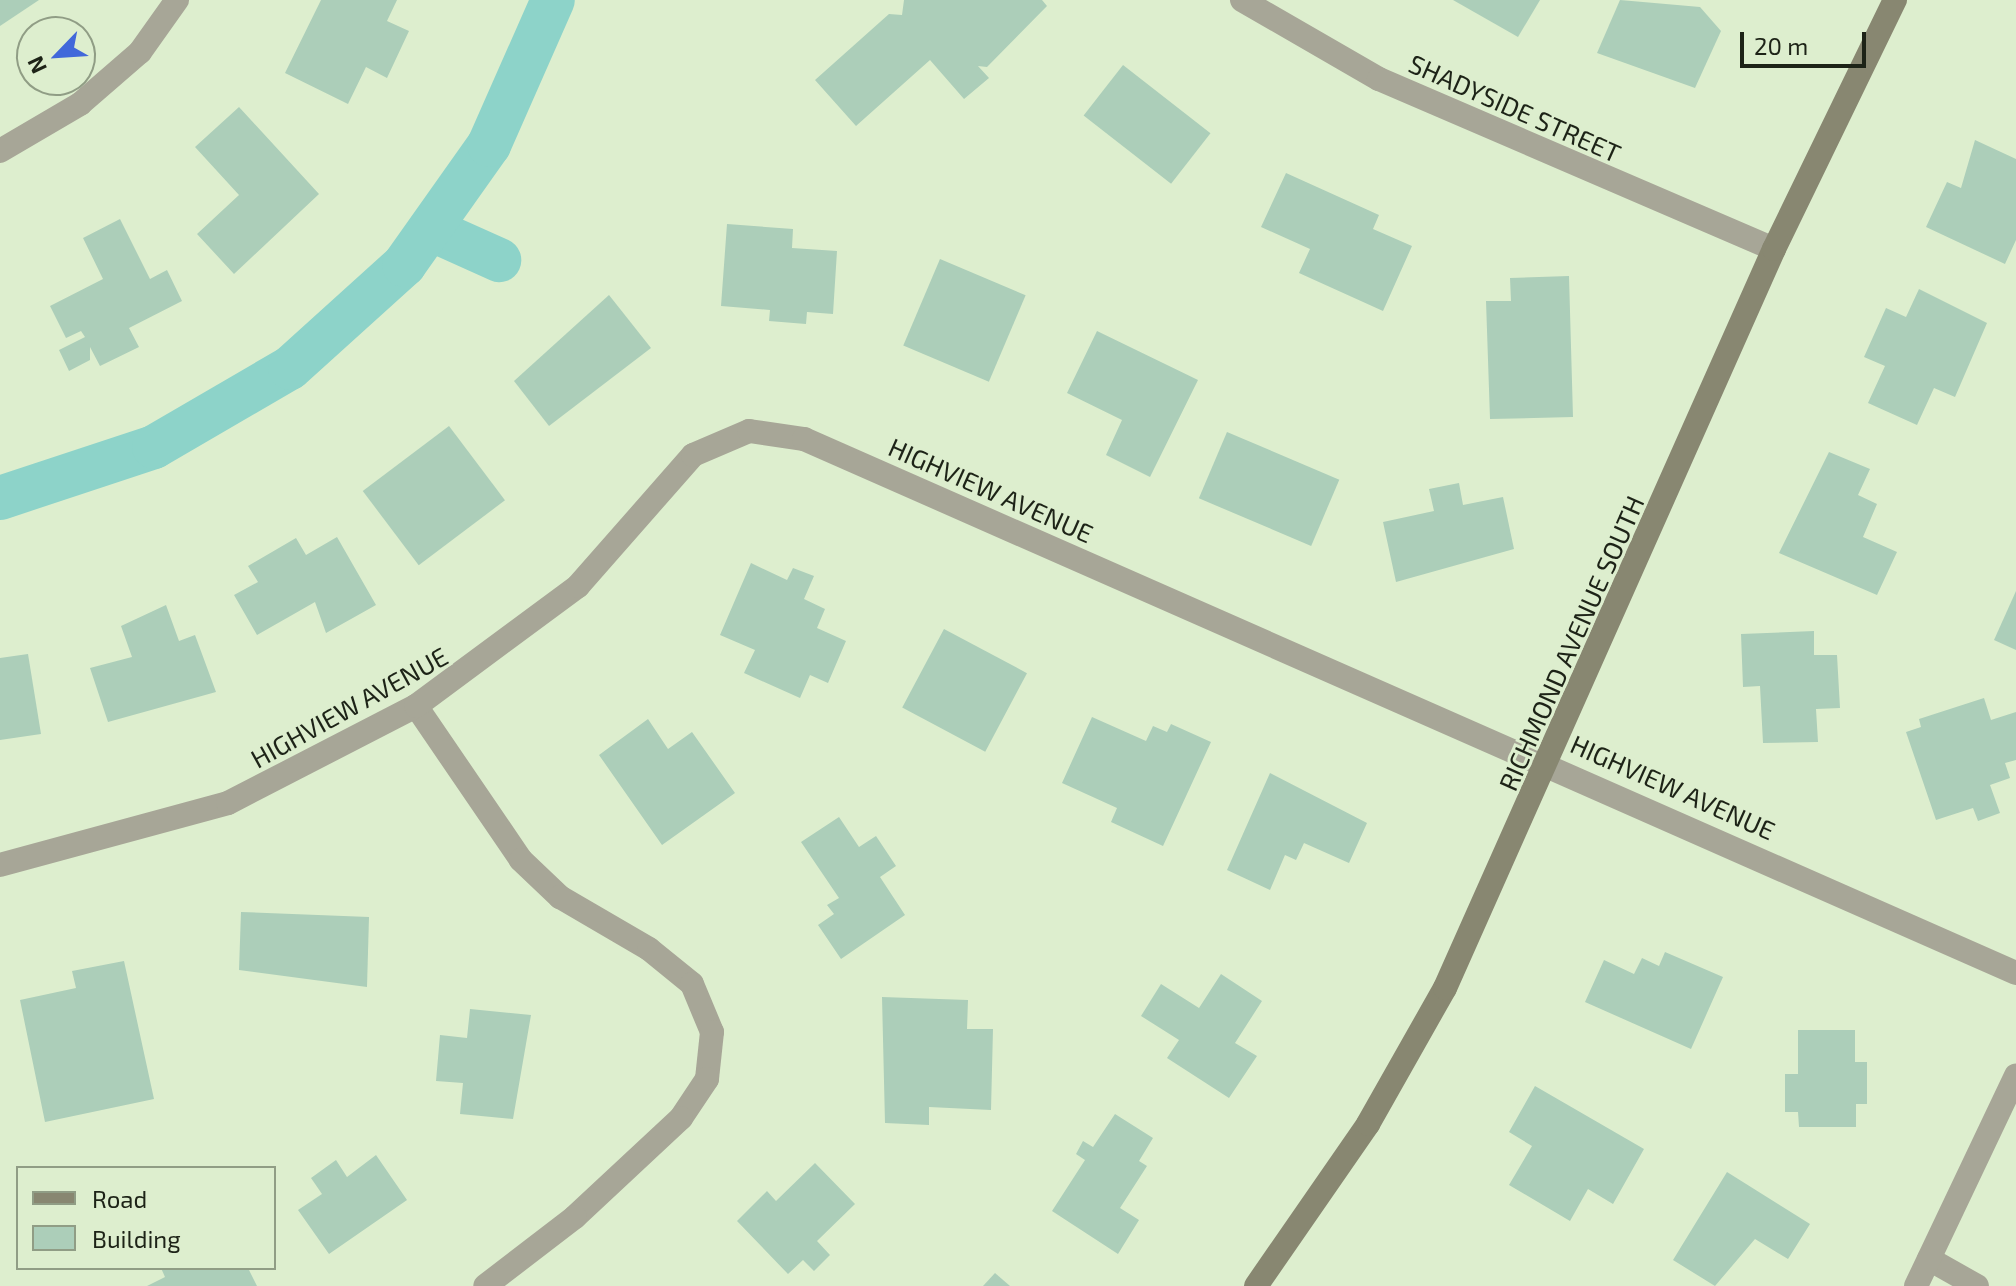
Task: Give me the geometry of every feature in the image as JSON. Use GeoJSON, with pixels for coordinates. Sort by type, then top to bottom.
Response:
{"type":"FeatureCollection","features":[{"type":"Feature","properties":{"kind":"street"},"geometry":{"type":"LineString","coordinates":[[0,151],[80,104],[140,52],[177,0]]}},
{"type":"Feature","properties":{"kind":"street","name":"SHADYSIDE STREET"},"geometry":{"type":"LineString","coordinates":[[1242,0],[1379,79],[1774,249]]}},
{"type":"Feature","properties":{"kind":"street","name":"RICHMOND AVENUE SOUTH"},"geometry":{"type":"LineString","coordinates":[[1256,1286],[1409,1056],[1550,763],[1774,249],[1895,0]]}},
{"type":"Feature","properties":{"kind":"street","name":"HIGHVIEW AVENUE"},"geometry":{"type":"LineString","coordinates":[[0,865],[228,803],[416,706],[578,586],[693,455],[749,431],[804,439],[1550,763],[2016,973]]}},
{"type":"Feature","properties":{"kind":"street"},"geometry":{"type":"LineString","coordinates":[[416,706],[521,860],[560,897],[649,949],[692,984],[712,1032],[707,1079],[681,1118],[575,1217],[485,1286]]}},
{"type":"Feature","properties":{"kind":"street"},"geometry":{"type":"LineString","coordinates":[[1916,1286],[2016,1075]]}},
{"type":"Feature","properties":{"kind":"street"},"geometry":{"type":"LineString","coordinates":[[1929,1259],[1977,1286]]}},
{"type":"Feature","properties":{"kind":"building"},"geometry":{"type":"Polygon","coordinates":[[[0,0],[39,0],[0,26],[0,0]]]}},
{"type":"Feature","properties":{"kind":"building"},"geometry":{"type":"Polygon","coordinates":[[[321,0],[397,0],[387,21],[409,31],[387,78],[366,67],[348,104],[285,73],[321,0]]]}},
{"type":"Feature","properties":{"kind":"building"},"geometry":{"type":"Polygon","coordinates":[[[904,0],[1042,0],[1047,6],[987,67],[978,66],[989,78],[964,99],[930,60],[856,126],[815,80],[889,14],[902,15],[904,0]]]}},
{"type":"Feature","properties":{"kind":"building"},"geometry":{"type":"Polygon","coordinates":[[[1453,0],[1540,0],[1518,37],[1453,0]]]}},
{"type":"Feature","properties":{"kind":"building"},"geometry":{"type":"Polygon","coordinates":[[[1620,0],[1700,7],[1721,31],[1695,88],[1597,53],[1620,0]]]}},
{"type":"Feature","properties":{"kind":"building"},"geometry":{"type":"Polygon","coordinates":[[[1123,65],[1210,133],[1171,184],[1084,115],[1123,65]]]}},
{"type":"Feature","properties":{"kind":"building"},"geometry":{"type":"Polygon","coordinates":[[[239,107],[319,194],[234,274],[197,234],[239,195],[195,147],[239,107]]]}},
{"type":"Feature","properties":{"kind":"building"},"geometry":{"type":"Polygon","coordinates":[[[1975,140],[2016,159],[2016,240],[2005,264],[1926,227],[1947,182],[1961,188],[1975,140]]]}},
{"type":"Feature","properties":{"kind":"building"},"geometry":{"type":"Polygon","coordinates":[[[1286,173],[1379,215],[1373,229],[1412,246],[1383,311],[1299,273],[1310,249],[1261,227],[1286,173]]]}},
{"type":"Feature","properties":{"kind":"building"},"geometry":{"type":"Polygon","coordinates":[[[120,219],[150,279],[167,270],[182,301],[129,328],[139,347],[100,366],[90,347],[90,360],[69,371],[59,350],[85,337],[81,331],[66,338],[50,306],[103,279],[83,238],[120,219]]]}},
{"type":"Feature","properties":{"kind":"building"},"geometry":{"type":"Polygon","coordinates":[[[727,224],[793,229],[792,248],[837,251],[833,314],[807,312],[806,324],[769,321],[770,310],[721,306],[727,224]]]}},
{"type":"Feature","properties":{"kind":"building"},"geometry":{"type":"Polygon","coordinates":[[[940,259],[1026,295],[989,382],[903,346],[940,259]]]}},
{"type":"Feature","properties":{"kind":"building"},"geometry":{"type":"Polygon","coordinates":[[[1569,276],[1573,417],[1490,419],[1486,301],[1511,301],[1510,278],[1569,276]]]}},
{"type":"Feature","properties":{"kind":"building"},"geometry":{"type":"Polygon","coordinates":[[[1919,289],[1987,323],[1955,397],[1934,388],[1917,425],[1868,403],[1885,366],[1864,357],[1886,308],[1906,317],[1919,289]]]}},
{"type":"Feature","properties":{"kind":"building"},"geometry":{"type":"Polygon","coordinates":[[[609,295],[651,348],[549,426],[514,381],[609,295]]]}},
{"type":"Feature","properties":{"kind":"building"},"geometry":{"type":"Polygon","coordinates":[[[1097,331],[1198,380],[1150,477],[1106,455],[1122,420],[1067,393],[1097,331]]]}},
{"type":"Feature","properties":{"kind":"building"},"geometry":{"type":"Polygon","coordinates":[[[449,426],[505,500],[419,565],[363,491],[449,426]]]}},
{"type":"Feature","properties":{"kind":"building"},"geometry":{"type":"Polygon","coordinates":[[[1227,432],[1339,480],[1311,546],[1199,498],[1227,432]]]}},
{"type":"Feature","properties":{"kind":"building"},"geometry":{"type":"Polygon","coordinates":[[[1829,452],[1870,469],[1858,495],[1877,504],[1863,537],[1897,552],[1877,595],[1779,553],[1829,452]]]}},
{"type":"Feature","properties":{"kind":"building"},"geometry":{"type":"Polygon","coordinates":[[[1459,483],[1463,505],[1503,497],[1514,549],[1396,582],[1383,522],[1434,511],[1429,489],[1459,483]]]}},
{"type":"Feature","properties":{"kind":"building"},"geometry":{"type":"Polygon","coordinates":[[[337,537],[376,605],[326,633],[315,602],[257,635],[234,595],[258,582],[248,566],[296,538],[306,555],[337,537]]]}},
{"type":"Feature","properties":{"kind":"building"},"geometry":{"type":"Polygon","coordinates":[[[751,563],[787,580],[793,568],[814,576],[804,599],[825,609],[817,628],[846,641],[828,683],[810,675],[800,698],[744,673],[755,650],[720,635],[751,563]]]}},
{"type":"Feature","properties":{"kind":"building"},"geometry":{"type":"Polygon","coordinates":[[[2016,591],[2016,650],[1994,640],[2016,591]]]}},
{"type":"Feature","properties":{"kind":"building"},"geometry":{"type":"Polygon","coordinates":[[[166,605],[179,641],[195,635],[216,692],[108,722],[90,668],[132,657],[121,626],[166,605]]]}},
{"type":"Feature","properties":{"kind":"building"},"geometry":{"type":"Polygon","coordinates":[[[944,629],[1027,673],[985,752],[902,708],[944,629]]]}},
{"type":"Feature","properties":{"kind":"building"},"geometry":{"type":"Polygon","coordinates":[[[1814,631],[1814,655],[1837,655],[1840,708],[1816,709],[1818,742],[1763,743],[1760,686],[1743,687],[1741,634],[1814,631]]]}},
{"type":"Feature","properties":{"kind":"building"},"geometry":{"type":"Polygon","coordinates":[[[28,654],[41,734],[0,740],[0,658],[28,654]]]}},
{"type":"Feature","properties":{"kind":"building"},"geometry":{"type":"Polygon","coordinates":[[[1984,698],[1991,720],[2016,712],[2016,760],[2005,763],[2010,778],[1990,785],[2000,813],[1978,821],[1973,808],[1936,820],[1906,732],[1921,727],[1919,719],[1984,698]]]}},
{"type":"Feature","properties":{"kind":"building"},"geometry":{"type":"Polygon","coordinates":[[[1092,717],[1146,741],[1153,726],[1167,732],[1171,724],[1211,742],[1163,846],[1111,822],[1117,808],[1062,783],[1092,717]]]}},
{"type":"Feature","properties":{"kind":"building"},"geometry":{"type":"Polygon","coordinates":[[[648,719],[668,749],[692,732],[735,793],[662,845],[599,755],[648,719]]]}},
{"type":"Feature","properties":{"kind":"building"},"geometry":{"type":"Polygon","coordinates":[[[1270,773],[1367,823],[1349,863],[1304,843],[1296,860],[1285,855],[1270,890],[1227,870],[1270,773]]]}},
{"type":"Feature","properties":{"kind":"building"},"geometry":{"type":"Polygon","coordinates":[[[839,817],[859,847],[876,836],[896,866],[880,877],[905,915],[841,959],[818,925],[834,914],[827,905],[839,898],[801,842],[839,817]]]}},
{"type":"Feature","properties":{"kind":"building"},"geometry":{"type":"Polygon","coordinates":[[[241,912],[369,917],[367,987],[239,970],[241,912]]]}},
{"type":"Feature","properties":{"kind":"building"},"geometry":{"type":"Polygon","coordinates":[[[1665,952],[1723,977],[1691,1049],[1585,1002],[1604,960],[1634,974],[1642,958],[1659,966],[1665,952]]]}},
{"type":"Feature","properties":{"kind":"building"},"geometry":{"type":"Polygon","coordinates":[[[124,961],[154,1099],[45,1122],[20,1000],[76,988],[72,971],[124,961]]]}},
{"type":"Feature","properties":{"kind":"building"},"geometry":{"type":"Polygon","coordinates":[[[1221,974],[1262,1001],[1235,1043],[1257,1056],[1229,1098],[1167,1058],[1179,1040],[1141,1016],[1161,984],[1199,1008],[1221,974]]]}},
{"type":"Feature","properties":{"kind":"building"},"geometry":{"type":"Polygon","coordinates":[[[882,997],[968,1000],[967,1029],[993,1029],[991,1110],[929,1107],[929,1125],[885,1123],[882,997]]]}},
{"type":"Feature","properties":{"kind":"building"},"geometry":{"type":"Polygon","coordinates":[[[470,1009],[531,1015],[513,1119],[460,1114],[463,1083],[436,1081],[440,1035],[467,1038],[470,1009]]]}},
{"type":"Feature","properties":{"kind":"building"},"geometry":{"type":"Polygon","coordinates":[[[1798,1030],[1855,1030],[1855,1062],[1867,1062],[1867,1104],[1856,1104],[1856,1127],[1799,1127],[1798,1112],[1785,1112],[1785,1074],[1798,1074],[1798,1030]]]}},
{"type":"Feature","properties":{"kind":"building"},"geometry":{"type":"Polygon","coordinates":[[[1535,1086],[1644,1149],[1613,1204],[1588,1189],[1570,1221],[1509,1185],[1532,1146],[1509,1132],[1535,1086]]]}},
{"type":"Feature","properties":{"kind":"building"},"geometry":{"type":"Polygon","coordinates":[[[1115,1114],[1153,1138],[1139,1161],[1147,1166],[1120,1208],[1139,1220],[1118,1254],[1052,1211],[1085,1160],[1076,1154],[1083,1141],[1093,1147],[1115,1114]]]}},
{"type":"Feature","properties":{"kind":"building"},"geometry":{"type":"Polygon","coordinates":[[[376,1155],[407,1200],[329,1254],[298,1210],[322,1194],[311,1178],[336,1160],[347,1177],[376,1155]]]}},
{"type":"Feature","properties":{"kind":"building"},"geometry":{"type":"Polygon","coordinates":[[[815,1163],[855,1204],[817,1241],[830,1255],[814,1271],[803,1260],[788,1274],[737,1221],[767,1191],[776,1201],[815,1163]]]}},
{"type":"Feature","properties":{"kind":"building"},"geometry":{"type":"Polygon","coordinates":[[[1727,1172],[1810,1224],[1788,1259],[1755,1239],[1715,1286],[1673,1260],[1727,1172]]]}},
{"type":"Feature","properties":{"kind":"building"},"geometry":{"type":"Polygon","coordinates":[[[162,1270],[249,1270],[257,1286],[147,1286],[165,1277],[162,1270]]]}},
{"type":"Feature","properties":{"kind":"building"},"geometry":{"type":"Polygon","coordinates":[[[995,1273],[1010,1286],[983,1286],[995,1273]]]}},
{"type":"Feature","properties":{"kind":"waterway"},"geometry":{"type":"LineString","coordinates":[[0,498],[154,447],[290,368],[404,265],[489,145],[553,0]]}},
{"type":"Feature","properties":{"kind":"waterway"},"geometry":{"type":"LineString","coordinates":[[430,229],[499,260]]}}]}
